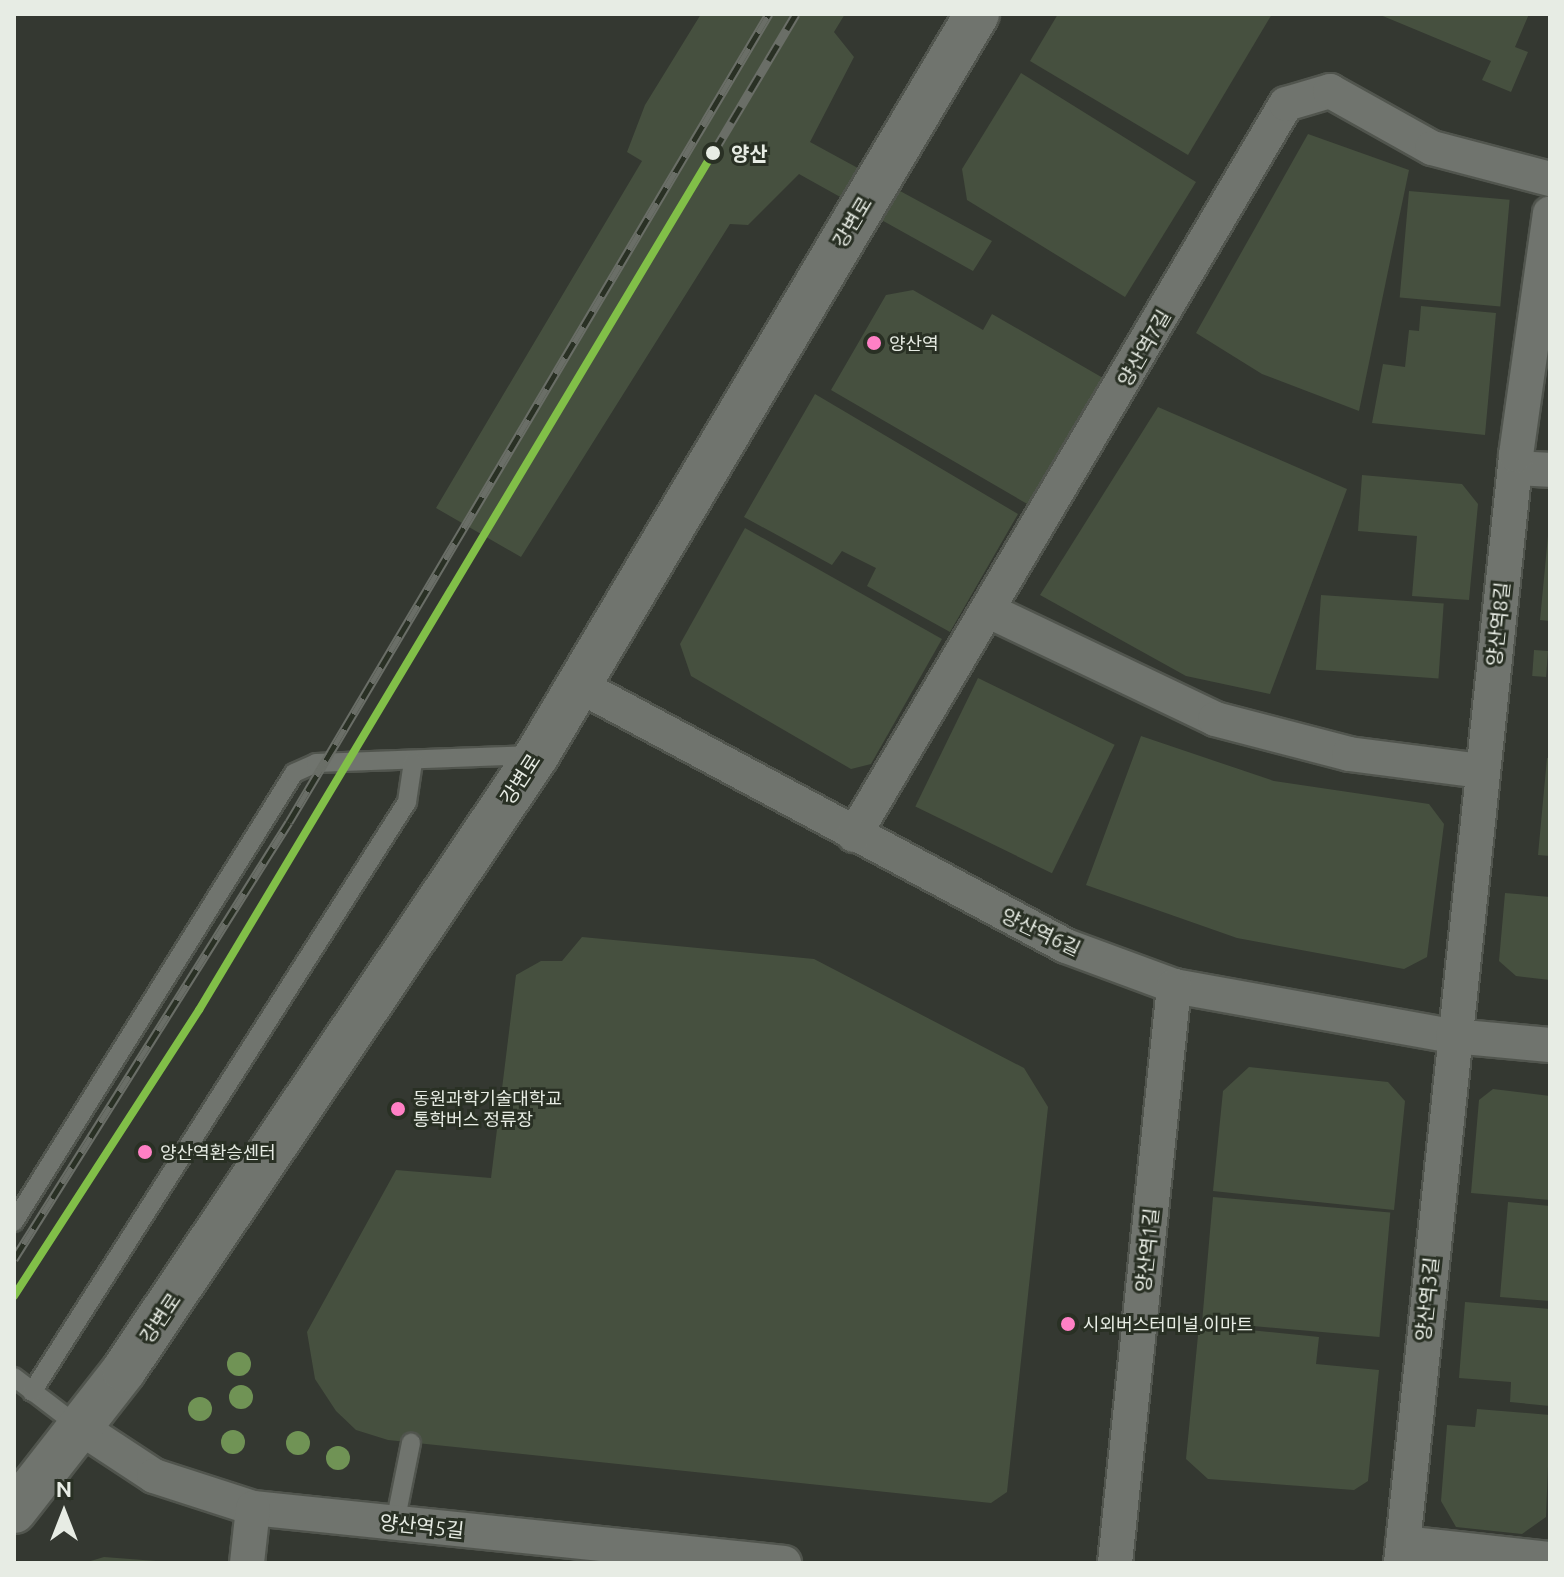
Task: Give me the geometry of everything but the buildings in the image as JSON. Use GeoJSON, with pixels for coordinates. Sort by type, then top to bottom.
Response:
{"type":"FeatureCollection","features":[{"type":"Feature","properties":{"kind":"street","name":"강변로"},"geometry":{"type":"LineString","coordinates":[[14,1511],[124,1370],[537,755],[977,14]]}},
{"type":"Feature","properties":{"kind":"street","name":"양산역7길"},"geometry":{"type":"LineString","coordinates":[[854,835],[1286,104],[1330,91],[1432,148],[1550,179]]}},
{"type":"Feature","properties":{"kind":"street","name":"양산역8길"},"geometry":{"type":"LineString","coordinates":[[1453,1036],[1515,468],[1550,213]]}},
{"type":"Feature","properties":{"kind":"street"},"geometry":{"type":"LineString","coordinates":[[1515,468],[1550,470]]}},
{"type":"Feature","properties":{"kind":"street"},"geometry":{"type":"LineString","coordinates":[[989,611],[1215,719],[1349,754],[1482,771]]}},
{"type":"Feature","properties":{"kind":"street","name":"양산역6길"},"geometry":{"type":"LineString","coordinates":[[578,685],[1066,946],[1174,986],[1453,1036],[1550,1045]]}},
{"type":"Feature","properties":{"kind":"street","name":"양산역1길"},"geometry":{"type":"LineString","coordinates":[[1115,1563],[1174,986]]}},
{"type":"Feature","properties":{"kind":"street","name":"양산역3길"},"geometry":{"type":"LineString","coordinates":[[1402,1553],[1453,1036]]}},
{"type":"Feature","properties":{"kind":"street","name":"양산역5길"},"geometry":{"type":"LineString","coordinates":[[78,1426],[154,1476],[253,1508],[395,1523],[568,1552],[784,1563]]}},
{"type":"Feature","properties":{"kind":"street"},"geometry":{"type":"LineString","coordinates":[[247,1563],[253,1508]]}},
{"type":"Feature","properties":{"kind":"street"},"geometry":{"type":"LineString","coordinates":[[1402,1553],[1550,1559]]}},
{"type":"Feature","properties":{"kind":"lane"},"geometry":{"type":"LineString","coordinates":[[14,1222],[294,773],[316,763],[413,762],[537,755]]}},
{"type":"Feature","properties":{"kind":"lane"},"geometry":{"type":"LineString","coordinates":[[32,1392],[407,802],[413,762]]}},
{"type":"Feature","properties":{"kind":"lane"},"geometry":{"type":"LineString","coordinates":[[14,1377],[78,1426]]}},
{"type":"Feature","properties":{"kind":"lane"},"geometry":{"type":"LineString","coordinates":[[395,1523],[411,1443]]}},
{"type":"Feature","properties":{"kind":"railway"},"geometry":{"type":"LineString","coordinates":[[14,1259],[289,822],[769,14]]}},
{"type":"Feature","properties":{"kind":"railway"},"geometry":{"type":"LineString","coordinates":[[713,153],[796,14]]}},
{"type":"Feature","properties":{"kind":"transit line"},"geometry":{"type":"LineString","coordinates":[[14,1296],[199,1010],[713,153]]}},
{"type":"Feature","properties":{"kind":"place","name":"양산"},"geometry":{"type":"Point","coordinates":[713,153]}},
{"type":"Feature","properties":{"kind":"place","name":"양산역"},"geometry":{"type":"Point","coordinates":[874,343]}},
{"type":"Feature","properties":{"kind":"place","name":"동원과학기술대학교 통학버스 정류장"},"geometry":{"type":"Point","coordinates":[398,1109]}},
{"type":"Feature","properties":{"kind":"place","name":"양산역환승센터"},"geometry":{"type":"Point","coordinates":[145,1152]}},
{"type":"Feature","properties":{"kind":"place","name":"시외버스터미널.이마트"},"geometry":{"type":"Point","coordinates":[1068,1324]}}]}
